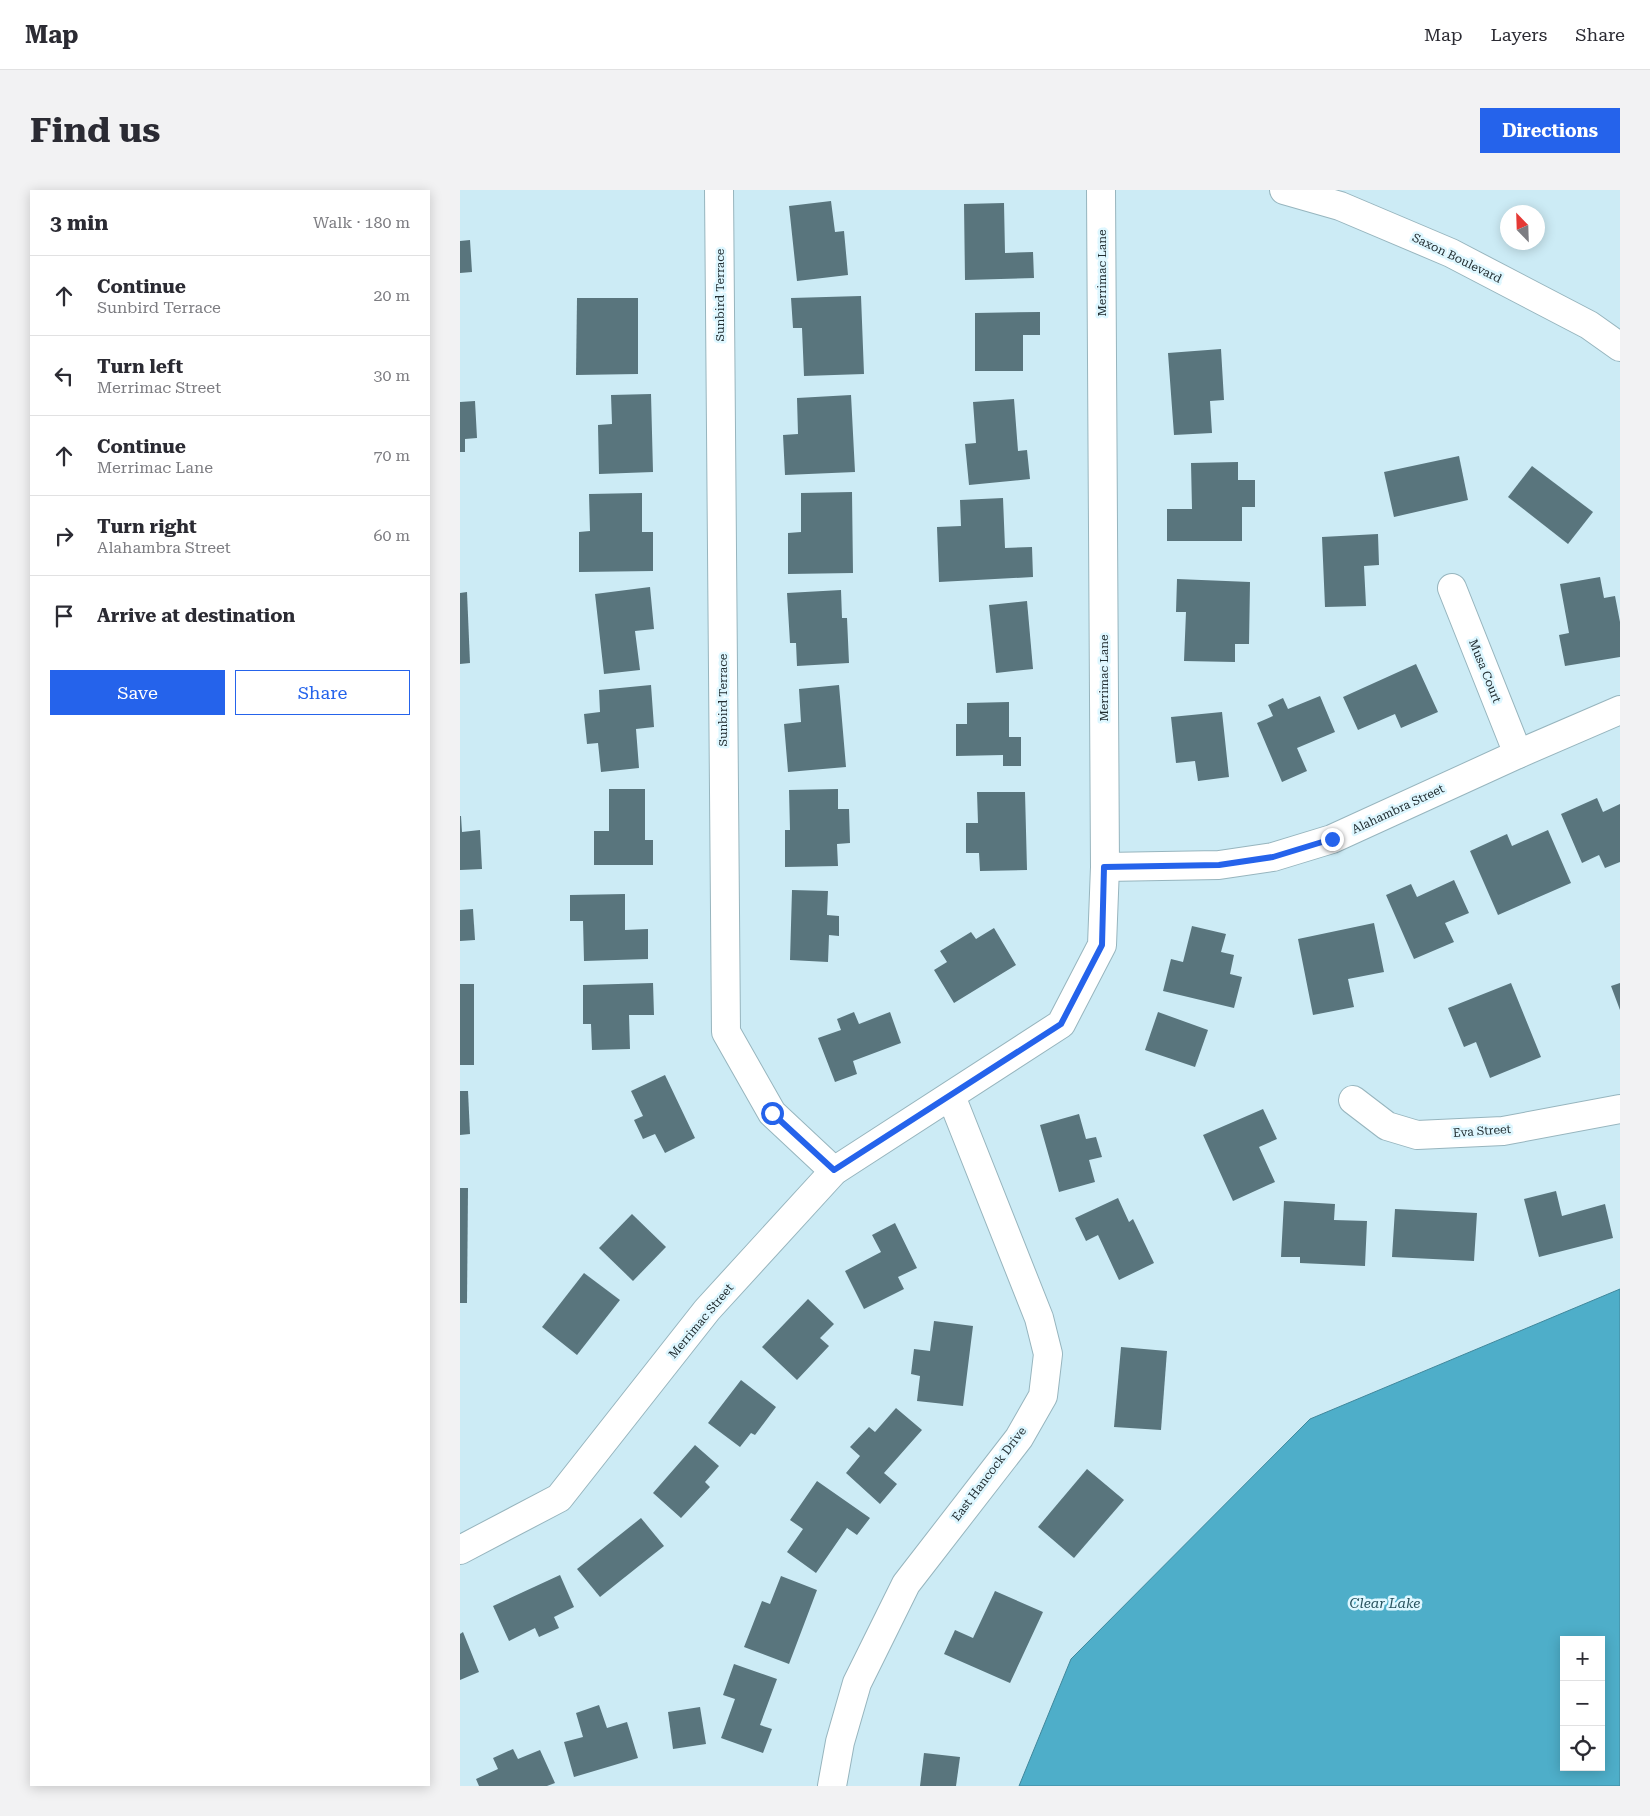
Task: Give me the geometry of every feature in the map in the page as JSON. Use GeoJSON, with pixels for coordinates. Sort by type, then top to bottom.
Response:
{"type":"FeatureCollection","features":[{"type":"Feature","properties":{"kind":"street","name":"Sunbird Terrace"},"geometry":{"type":"LineString","coordinates":[[719,190],[726,1032],[772,1113],[834,1170]]}},
{"type":"Feature","properties":{"kind":"street","name":"Merrimac Lane"},"geometry":{"type":"LineString","coordinates":[[950,1096],[1061,1024],[1102,945],[1104,867],[1101,190]]}},
{"type":"Feature","properties":{"kind":"street","name":"Saxon Boulevard"},"geometry":{"type":"LineString","coordinates":[[1284,190],[1340,206],[1451,253],[1589,325],[1620,347]]}},
{"type":"Feature","properties":{"kind":"street","name":"Musa Court"},"geometry":{"type":"LineString","coordinates":[[1452,588],[1518,754]]}},
{"type":"Feature","properties":{"kind":"street","name":"Alahambra Street"},"geometry":{"type":"LineString","coordinates":[[1104,867],[1219,865],[1273,857],[1332,839],[1518,754],[1620,710]]}},
{"type":"Feature","properties":{"kind":"street","name":"Merrimac Street"},"geometry":{"type":"LineString","coordinates":[[463,1542],[559,1498],[707,1310],[834,1170],[950,1096]]}},
{"type":"Feature","properties":{"kind":"street","name":"East Hancock Drive"},"geometry":{"type":"LineString","coordinates":[[832,1786],[840,1742],[857,1683],[906,1584],[1018,1438],[1043,1396],[1048,1354],[1039,1318],[950,1096]]}},
{"type":"Feature","properties":{"kind":"street","name":"Eva Street"},"geometry":{"type":"LineString","coordinates":[[1353,1100],[1387,1126],[1417,1135],[1503,1131],[1620,1109]]}},
{"type":"Feature","properties":{"kind":"water","name":"Clear Lake"},"geometry":{"type":"Polygon","coordinates":[[[1620,1289],[1620,1786],[1019,1786],[1071,1659],[1310,1419],[1620,1289]]]}},
{"type":"Feature","properties":{"kind":"building"},"geometry":{"type":"Polygon","coordinates":[[[831,201],[835,232],[844,231],[848,275],[797,281],[789,206],[831,201]]]}},
{"type":"Feature","properties":{"kind":"building"},"geometry":{"type":"Polygon","coordinates":[[[1004,203],[1005,253],[1033,252],[1034,278],[965,280],[964,204],[1004,203]]]}},
{"type":"Feature","properties":{"kind":"building"},"geometry":{"type":"Polygon","coordinates":[[[470,240],[472,272],[460,273],[460,241],[470,240]]]}},
{"type":"Feature","properties":{"kind":"building"},"geometry":{"type":"Polygon","coordinates":[[[861,296],[864,374],[804,376],[802,328],[793,328],[791,298],[861,296]]]}},
{"type":"Feature","properties":{"kind":"building"},"geometry":{"type":"Polygon","coordinates":[[[577,298],[638,298],[638,374],[576,375],[577,298]]]}},
{"type":"Feature","properties":{"kind":"building"},"geometry":{"type":"Polygon","coordinates":[[[1040,312],[1040,335],[1023,335],[1023,371],[975,371],[975,313],[1040,312]]]}},
{"type":"Feature","properties":{"kind":"building"},"geometry":{"type":"Polygon","coordinates":[[[1221,349],[1224,400],[1210,401],[1212,433],[1174,435],[1168,353],[1221,349]]]}},
{"type":"Feature","properties":{"kind":"building"},"geometry":{"type":"Polygon","coordinates":[[[651,394],[653,472],[599,474],[598,425],[612,424],[611,395],[651,394]]]}},
{"type":"Feature","properties":{"kind":"building"},"geometry":{"type":"Polygon","coordinates":[[[851,395],[855,472],[785,475],[783,435],[798,434],[797,398],[851,395]]]}},
{"type":"Feature","properties":{"kind":"building"},"geometry":{"type":"Polygon","coordinates":[[[1014,399],[1018,451],[1027,450],[1030,479],[969,485],[965,444],[976,443],[973,402],[1014,399]]]}},
{"type":"Feature","properties":{"kind":"building"},"geometry":{"type":"Polygon","coordinates":[[[475,401],[477,438],[465,439],[465,452],[460,452],[460,402],[475,401]]]}},
{"type":"Feature","properties":{"kind":"building"},"geometry":{"type":"Polygon","coordinates":[[[1459,456],[1468,500],[1394,517],[1384,472],[1459,456]]]}},
{"type":"Feature","properties":{"kind":"building"},"geometry":{"type":"Polygon","coordinates":[[[1238,462],[1238,480],[1255,480],[1255,507],[1242,507],[1242,541],[1167,541],[1167,509],[1192,509],[1191,463],[1238,462]]]}},
{"type":"Feature","properties":{"kind":"building"},"geometry":{"type":"Polygon","coordinates":[[[1532,466],[1593,512],[1568,544],[1508,497],[1532,466]]]}},
{"type":"Feature","properties":{"kind":"building"},"geometry":{"type":"Polygon","coordinates":[[[852,492],[853,573],[788,574],[788,533],[801,532],[801,493],[852,492]]]}},
{"type":"Feature","properties":{"kind":"building"},"geometry":{"type":"Polygon","coordinates":[[[642,493],[642,532],[653,532],[653,571],[579,572],[579,532],[590,531],[589,494],[642,493]]]}},
{"type":"Feature","properties":{"kind":"building"},"geometry":{"type":"Polygon","coordinates":[[[1003,498],[1005,548],[1032,547],[1033,577],[939,582],[937,527],[961,526],[960,500],[1003,498]]]}},
{"type":"Feature","properties":{"kind":"building"},"geometry":{"type":"Polygon","coordinates":[[[1378,534],[1379,565],[1364,566],[1366,606],[1325,607],[1322,537],[1378,534]]]}},
{"type":"Feature","properties":{"kind":"building"},"geometry":{"type":"Polygon","coordinates":[[[1600,577],[1604,598],[1615,596],[1620,622],[1620,657],[1565,666],[1559,635],[1569,633],[1560,584],[1600,577]]]}},
{"type":"Feature","properties":{"kind":"building"},"geometry":{"type":"Polygon","coordinates":[[[1177,579],[1250,582],[1249,644],[1235,644],[1235,662],[1184,661],[1186,612],[1176,612],[1177,579]]]}},
{"type":"Feature","properties":{"kind":"building"},"geometry":{"type":"Polygon","coordinates":[[[650,587],[654,629],[635,631],[640,670],[604,674],[595,594],[650,587]]]}},
{"type":"Feature","properties":{"kind":"building"},"geometry":{"type":"Polygon","coordinates":[[[841,590],[842,618],[847,618],[849,663],[797,666],[796,643],[790,643],[787,593],[841,590]]]}},
{"type":"Feature","properties":{"kind":"building"},"geometry":{"type":"Polygon","coordinates":[[[467,592],[470,663],[460,664],[460,593],[467,592]]]}},
{"type":"Feature","properties":{"kind":"building"},"geometry":{"type":"Polygon","coordinates":[[[1027,601],[1033,669],[996,673],[989,605],[1027,601]]]}},
{"type":"Feature","properties":{"kind":"building"},"geometry":{"type":"Polygon","coordinates":[[[1416,664],[1438,712],[1401,728],[1395,714],[1358,730],[1343,697],[1416,664]]]}},
{"type":"Feature","properties":{"kind":"building"},"geometry":{"type":"Polygon","coordinates":[[[651,685],[654,727],[636,729],[639,768],[601,772],[598,743],[587,744],[584,714],[600,712],[599,690],[651,685]]]}},
{"type":"Feature","properties":{"kind":"building"},"geometry":{"type":"Polygon","coordinates":[[[839,685],[846,767],[788,772],[784,724],[801,722],[799,689],[839,685]]]}},
{"type":"Feature","properties":{"kind":"building"},"geometry":{"type":"Polygon","coordinates":[[[1320,696],[1335,732],[1297,748],[1307,771],[1282,782],[1257,723],[1273,716],[1268,705],[1283,698],[1288,709],[1320,696]]]}},
{"type":"Feature","properties":{"kind":"building"},"geometry":{"type":"Polygon","coordinates":[[[1009,702],[1009,737],[1021,737],[1021,766],[1003,766],[1003,755],[956,756],[956,724],[967,724],[967,703],[1009,702]]]}},
{"type":"Feature","properties":{"kind":"building"},"geometry":{"type":"Polygon","coordinates":[[[1222,712],[1229,777],[1198,781],[1195,761],[1176,763],[1171,717],[1222,712]]]}},
{"type":"Feature","properties":{"kind":"building"},"geometry":{"type":"Polygon","coordinates":[[[609,789],[645,789],[645,840],[653,840],[653,865],[594,865],[594,831],[609,831],[609,789]]]}},
{"type":"Feature","properties":{"kind":"building"},"geometry":{"type":"Polygon","coordinates":[[[838,789],[838,809],[849,809],[850,843],[837,844],[838,866],[785,867],[785,830],[790,830],[789,790],[838,789]]]}},
{"type":"Feature","properties":{"kind":"building"},"geometry":{"type":"Polygon","coordinates":[[[977,792],[1025,792],[1027,870],[980,871],[979,853],[966,853],[966,823],[978,823],[977,792]]]}},
{"type":"Feature","properties":{"kind":"building"},"geometry":{"type":"Polygon","coordinates":[[[1597,798],[1603,812],[1620,804],[1620,862],[1605,868],[1599,855],[1582,863],[1561,814],[1597,798]]]}},
{"type":"Feature","properties":{"kind":"building"},"geometry":{"type":"Polygon","coordinates":[[[460,816],[462,832],[480,830],[482,869],[460,870],[460,816]]]}},
{"type":"Feature","properties":{"kind":"building"},"geometry":{"type":"Polygon","coordinates":[[[1548,830],[1571,883],[1498,915],[1470,851],[1507,834],[1512,846],[1548,830]]]}},
{"type":"Feature","properties":{"kind":"building"},"geometry":{"type":"Polygon","coordinates":[[[1454,880],[1469,913],[1445,923],[1454,942],[1414,959],[1386,895],[1411,884],[1417,897],[1454,880]]]}},
{"type":"Feature","properties":{"kind":"building"},"geometry":{"type":"Polygon","coordinates":[[[792,890],[828,891],[827,915],[839,916],[839,936],[829,935],[828,962],[790,960],[792,890]]]}},
{"type":"Feature","properties":{"kind":"building"},"geometry":{"type":"Polygon","coordinates":[[[625,894],[625,930],[648,929],[648,959],[584,961],[583,921],[570,921],[570,895],[625,894]]]}},
{"type":"Feature","properties":{"kind":"building"},"geometry":{"type":"Polygon","coordinates":[[[473,909],[475,940],[460,941],[460,910],[473,909]]]}},
{"type":"Feature","properties":{"kind":"building"},"geometry":{"type":"Polygon","coordinates":[[[1374,923],[1384,972],[1348,979],[1354,1007],[1313,1015],[1298,939],[1374,923]]]}},
{"type":"Feature","properties":{"kind":"building"},"geometry":{"type":"Polygon","coordinates":[[[1192,926],[1226,934],[1221,952],[1234,955],[1230,974],[1242,977],[1234,1008],[1163,991],[1171,959],[1183,962],[1192,926]]]}},
{"type":"Feature","properties":{"kind":"building"},"geometry":{"type":"Polygon","coordinates":[[[994,928],[1016,965],[954,1003],[934,970],[947,962],[940,951],[971,932],[976,939],[994,928]]]}},
{"type":"Feature","properties":{"kind":"building"},"geometry":{"type":"Polygon","coordinates":[[[653,983],[654,1015],[629,1015],[630,1049],[592,1050],[591,1024],[583,1024],[583,985],[653,983]]]}},
{"type":"Feature","properties":{"kind":"building"},"geometry":{"type":"Polygon","coordinates":[[[1511,983],[1541,1057],[1490,1078],[1476,1042],[1464,1047],[1448,1008],[1511,983]]]}},
{"type":"Feature","properties":{"kind":"building"},"geometry":{"type":"Polygon","coordinates":[[[1620,983],[1620,1010],[1611,986],[1620,983]]]}},
{"type":"Feature","properties":{"kind":"building"},"geometry":{"type":"Polygon","coordinates":[[[460,984],[474,984],[474,1065],[460,1065],[460,984]]]}},
{"type":"Feature","properties":{"kind":"building"},"geometry":{"type":"Polygon","coordinates":[[[854,1012],[859,1024],[890,1012],[901,1043],[853,1061],[857,1074],[835,1082],[818,1038],[841,1030],[837,1019],[854,1012]]]}},
{"type":"Feature","properties":{"kind":"building"},"geometry":{"type":"Polygon","coordinates":[[[1158,1012],[1208,1030],[1195,1067],[1145,1050],[1158,1012]]]}},
{"type":"Feature","properties":{"kind":"building"},"geometry":{"type":"Polygon","coordinates":[[[665,1075],[695,1138],[665,1153],[655,1134],[643,1139],[634,1120],[643,1116],[631,1091],[665,1075]]]}},
{"type":"Feature","properties":{"kind":"building"},"geometry":{"type":"Polygon","coordinates":[[[460,1091],[468,1091],[470,1134],[460,1135],[460,1091]]]}},
{"type":"Feature","properties":{"kind":"building"},"geometry":{"type":"Polygon","coordinates":[[[1263,1109],[1277,1139],[1259,1147],[1275,1182],[1233,1201],[1203,1135],[1263,1109]]]}},
{"type":"Feature","properties":{"kind":"building"},"geometry":{"type":"Polygon","coordinates":[[[1079,1114],[1086,1139],[1096,1137],[1102,1157],[1089,1160],[1095,1182],[1059,1192],[1040,1125],[1079,1114]]]}},
{"type":"Feature","properties":{"kind":"building"},"geometry":{"type":"Polygon","coordinates":[[[460,1188],[468,1188],[467,1303],[460,1303],[460,1188]]]}},
{"type":"Feature","properties":{"kind":"building"},"geometry":{"type":"Polygon","coordinates":[[[1556,1191],[1562,1216],[1605,1204],[1613,1238],[1539,1257],[1524,1199],[1556,1191]]]}},
{"type":"Feature","properties":{"kind":"building"},"geometry":{"type":"Polygon","coordinates":[[[1118,1198],[1129,1222],[1133,1219],[1154,1263],[1119,1280],[1098,1235],[1086,1241],[1075,1218],[1118,1198]]]}},
{"type":"Feature","properties":{"kind":"building"},"geometry":{"type":"Polygon","coordinates":[[[1284,1201],[1335,1204],[1334,1220],[1367,1221],[1365,1266],[1300,1263],[1300,1257],[1281,1257],[1284,1201]]]}},
{"type":"Feature","properties":{"kind":"building"},"geometry":{"type":"Polygon","coordinates":[[[1395,1209],[1477,1213],[1474,1261],[1392,1257],[1395,1209]]]}},
{"type":"Feature","properties":{"kind":"building"},"geometry":{"type":"Polygon","coordinates":[[[632,1214],[666,1247],[633,1281],[599,1248],[632,1214]]]}},
{"type":"Feature","properties":{"kind":"building"},"geometry":{"type":"Polygon","coordinates":[[[895,1223],[917,1268],[898,1277],[904,1289],[864,1309],[845,1271],[881,1252],[872,1235],[895,1223]]]}},
{"type":"Feature","properties":{"kind":"building"},"geometry":{"type":"Polygon","coordinates":[[[584,1273],[620,1300],[577,1355],[542,1327],[584,1273]]]}},
{"type":"Feature","properties":{"kind":"building"},"geometry":{"type":"Polygon","coordinates":[[[808,1299],[834,1324],[820,1338],[829,1346],[797,1380],[762,1347],[808,1299]]]}},
{"type":"Feature","properties":{"kind":"building"},"geometry":{"type":"Polygon","coordinates":[[[934,1321],[973,1326],[963,1406],[917,1401],[920,1376],[911,1374],[914,1349],[930,1351],[934,1321]]]}},
{"type":"Feature","properties":{"kind":"building"},"geometry":{"type":"Polygon","coordinates":[[[1121,1347],[1167,1351],[1161,1430],[1114,1427],[1121,1347]]]}},
{"type":"Feature","properties":{"kind":"building"},"geometry":{"type":"Polygon","coordinates":[[[741,1380],[776,1407],[755,1435],[751,1433],[740,1447],[708,1423],[741,1380]]]}},
{"type":"Feature","properties":{"kind":"building"},"geometry":{"type":"Polygon","coordinates":[[[896,1408],[922,1430],[884,1473],[897,1484],[880,1504],[846,1473],[860,1456],[850,1447],[869,1427],[875,1432],[896,1408]]]}},
{"type":"Feature","properties":{"kind":"building"},"geometry":{"type":"Polygon","coordinates":[[[695,1445],[719,1466],[705,1482],[710,1487],[681,1518],[653,1493],[695,1445]]]}},
{"type":"Feature","properties":{"kind":"building"},"geometry":{"type":"Polygon","coordinates":[[[1087,1469],[1124,1500],[1074,1558],[1038,1527],[1087,1469]]]}},
{"type":"Feature","properties":{"kind":"building"},"geometry":{"type":"Polygon","coordinates":[[[817,1481],[870,1518],[857,1535],[847,1528],[816,1573],[787,1552],[803,1529],[790,1520],[817,1481]]]}},
{"type":"Feature","properties":{"kind":"building"},"geometry":{"type":"Polygon","coordinates":[[[641,1518],[664,1546],[600,1597],[577,1569],[641,1518]]]}},
{"type":"Feature","properties":{"kind":"building"},"geometry":{"type":"Polygon","coordinates":[[[560,1575],[574,1607],[554,1617],[559,1628],[539,1637],[535,1628],[509,1641],[493,1606],[560,1575]]]}},
{"type":"Feature","properties":{"kind":"building"},"geometry":{"type":"Polygon","coordinates":[[[781,1576],[817,1590],[789,1664],[744,1647],[762,1601],[770,1604],[781,1576]]]}},
{"type":"Feature","properties":{"kind":"building"},"geometry":{"type":"Polygon","coordinates":[[[995,1591],[1043,1612],[1010,1683],[944,1654],[955,1630],[973,1638],[995,1591]]]}},
{"type":"Feature","properties":{"kind":"building"},"geometry":{"type":"Polygon","coordinates":[[[463,1632],[479,1672],[460,1680],[460,1634],[463,1632]]]}},
{"type":"Feature","properties":{"kind":"building"},"geometry":{"type":"Polygon","coordinates":[[[734,1664],[777,1679],[760,1725],[772,1729],[763,1753],[721,1738],[735,1699],[723,1695],[734,1664]]]}},
{"type":"Feature","properties":{"kind":"building"},"geometry":{"type":"Polygon","coordinates":[[[599,1705],[607,1728],[627,1722],[638,1758],[574,1777],[564,1742],[583,1737],[576,1713],[599,1705]]]}},
{"type":"Feature","properties":{"kind":"building"},"geometry":{"type":"Polygon","coordinates":[[[700,1707],[706,1744],[673,1749],[668,1712],[700,1707]]]}},
{"type":"Feature","properties":{"kind":"building"},"geometry":{"type":"Polygon","coordinates":[[[513,1749],[518,1759],[540,1750],[555,1783],[547,1786],[479,1786],[476,1779],[498,1769],[493,1758],[513,1749]]]}},
{"type":"Feature","properties":{"kind":"building"},"geometry":{"type":"Polygon","coordinates":[[[924,1753],[960,1757],[956,1786],[920,1786],[924,1753]]]}},
{"type":"Feature","properties":{"kind":"route"},"geometry":{"type":"LineString","coordinates":[[772,1113],[834,1170],[1061,1024],[1102,945],[1104,867],[1219,865],[1273,857],[1332,839]]}}]}
